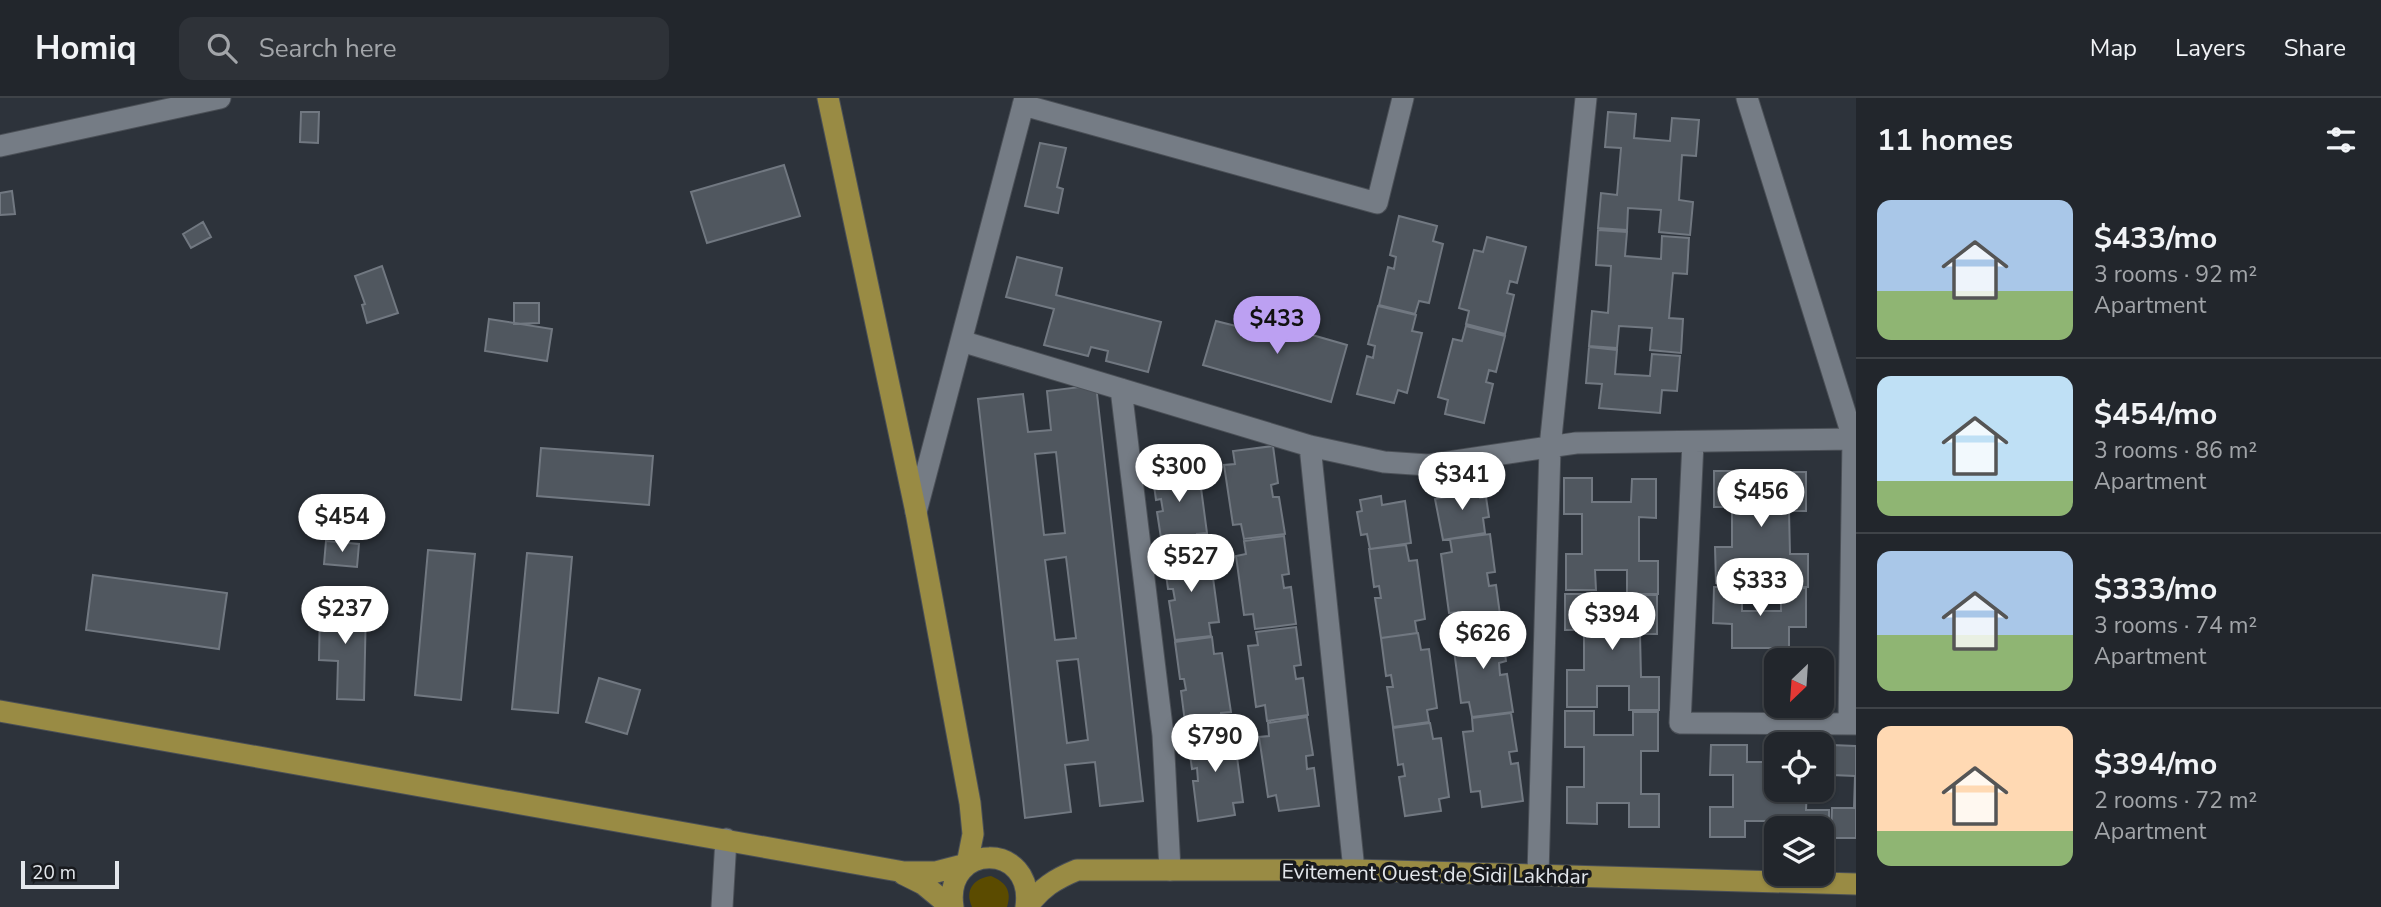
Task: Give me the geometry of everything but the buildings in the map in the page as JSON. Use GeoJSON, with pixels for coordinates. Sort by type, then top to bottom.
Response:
{"type":"FeatureCollection","features":[{"type":"Feature","properties":{"kind":"main road"},"geometry":{"type":"LineString","coordinates":[[828,98],[916,512],[970,803],[972,834],[967,864],[955,877],[950,892],[952,907]]}},
{"type":"Feature","properties":{"kind":"main road"},"geometry":{"type":"LineString","coordinates":[[0,711],[920,873],[952,869],[989,858],[1038,872],[1077,870]]}},
{"type":"Feature","properties":{"kind":"main road"},"geometry":{"type":"LineString","coordinates":[[970,803],[979,827],[1023,878],[1027,894],[1026,907]]}},
{"type":"Feature","properties":{"kind":"main road"},"geometry":{"type":"LineString","coordinates":[[888,868],[923,884],[952,907]]}},
{"type":"Feature","properties":{"kind":"main road","name":"Evitement Ouest de Sidi Lakhdar"},"geometry":{"type":"LineString","coordinates":[[1026,907],[1038,892],[1056,878],[1077,870],[1354,870],[1856,884]]}},
{"type":"Feature","properties":{"kind":"street"},"geometry":{"type":"LineString","coordinates":[[0,146],[220,98]]}},
{"type":"Feature","properties":{"kind":"street"},"geometry":{"type":"LineString","coordinates":[[916,512],[1024,102],[1377,203],[1404,98]]}},
{"type":"Feature","properties":{"kind":"street"},"geometry":{"type":"LineString","coordinates":[[1538,875],[1550,447],[1586,98]]}},
{"type":"Feature","properties":{"kind":"street"},"geometry":{"type":"LineString","coordinates":[[1693,442],[1680,723],[1852,724],[1855,438],[1747,98]]}},
{"type":"Feature","properties":{"kind":"street"},"geometry":{"type":"LineString","coordinates":[[961,341],[1310,446],[1384,461],[1428,465],[1576,443],[1855,438]]}},
{"type":"Feature","properties":{"kind":"street"},"geometry":{"type":"LineString","coordinates":[[1121,389],[1163,736],[1170,870]]}},
{"type":"Feature","properties":{"kind":"street"},"geometry":{"type":"LineString","coordinates":[[1310,446],[1354,870]]}},
{"type":"Feature","properties":{"kind":"street"},"geometry":{"type":"LineString","coordinates":[[722,907],[726,839]]}},
{"type":"Feature","properties":{"kind":"shaded area"},"geometry":{"type":"Polygon","coordinates":[[[991,876],[1007,888],[1007,907],[972,907],[969,895],[972,886],[980,879],[991,876]]]}}]}
